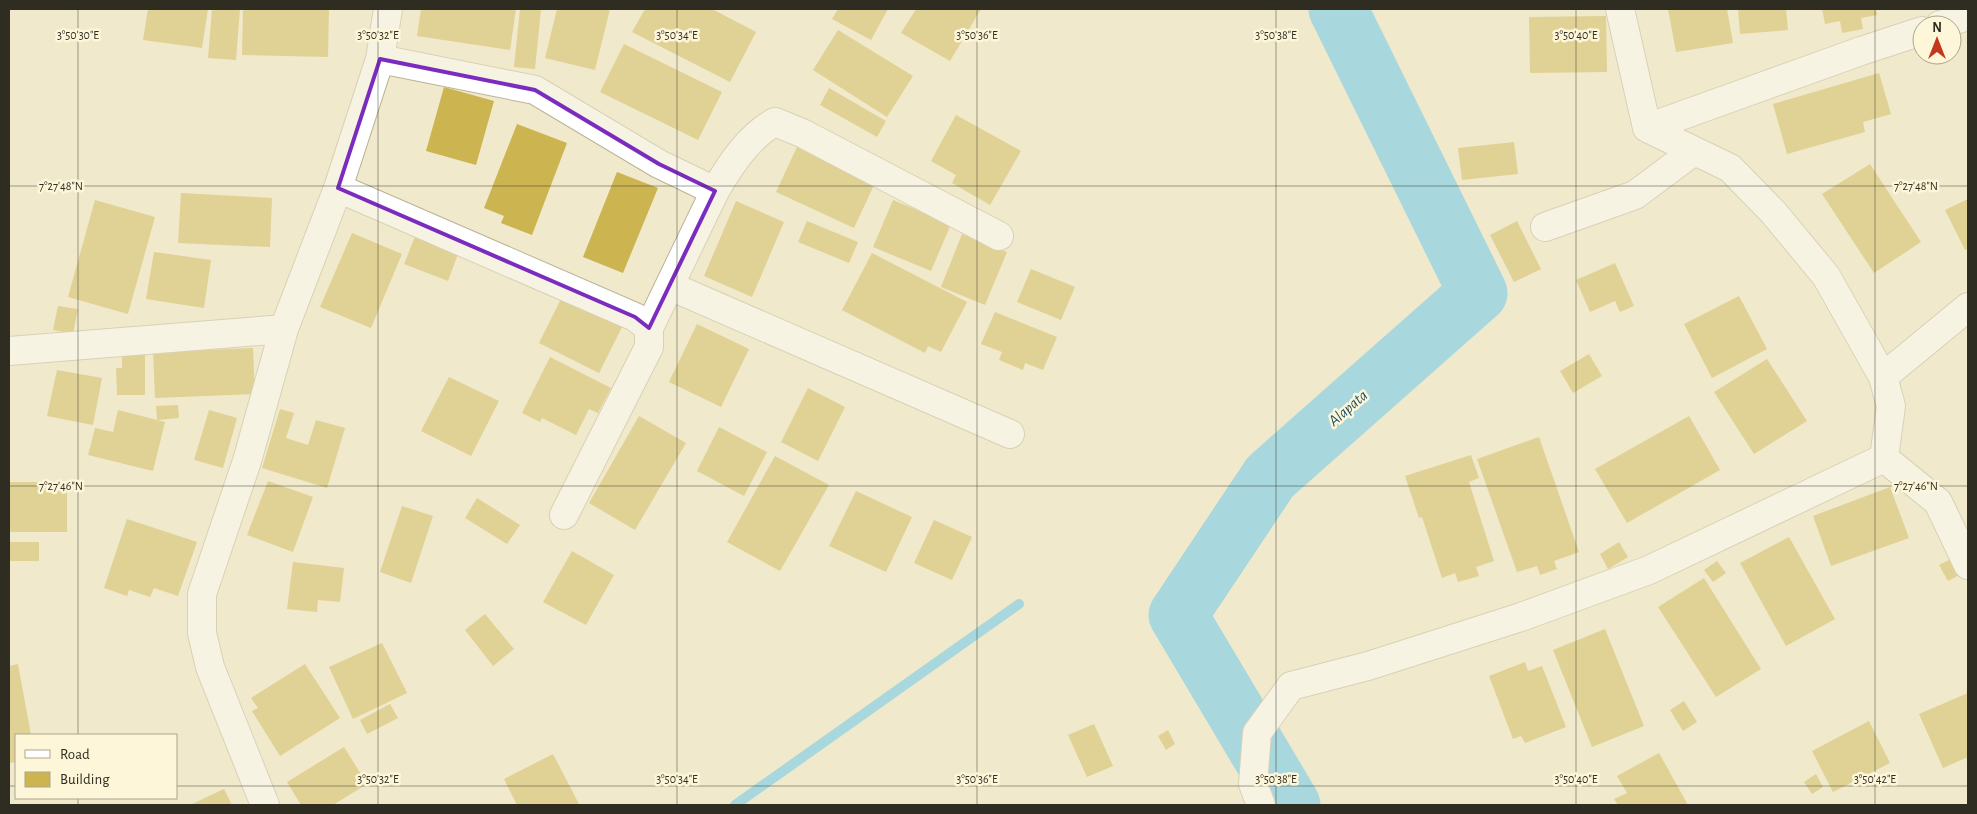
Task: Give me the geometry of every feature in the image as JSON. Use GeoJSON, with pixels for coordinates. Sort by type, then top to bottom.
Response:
{"type":"FeatureCollection","features":[{"type":"Feature","properties":{"kind":"street"},"geometry":{"type":"LineString","coordinates":[[265,805],[210,668],[202,633],[202,594],[248,461],[284,329],[338,188],[380,59],[388,9]]}},
{"type":"Feature","properties":{"kind":"street"},"geometry":{"type":"LineString","coordinates":[[1620,9],[1646,128]]}},
{"type":"Feature","properties":{"kind":"street"},"geometry":{"type":"LineString","coordinates":[[1646,128],[1912,34]]}},
{"type":"Feature","properties":{"kind":"street"},"geometry":{"type":"LineString","coordinates":[[380,59],[535,90],[659,164],[716,190]]}},
{"type":"Feature","properties":{"kind":"street"},"geometry":{"type":"LineString","coordinates":[[564,515],[649,347],[649,328],[716,190],[728,168],[762,129],[775,122],[802,133],[998,236]]}},
{"type":"Feature","properties":{"kind":"street"},"geometry":{"type":"LineString","coordinates":[[1646,128],[1730,168],[1773,212],[1826,276],[1883,377],[1891,406],[1884,458]]}},
{"type":"Feature","properties":{"kind":"street"},"geometry":{"type":"LineString","coordinates":[[1545,227],[1635,195],[1694,151]]}},
{"type":"Feature","properties":{"kind":"street"},"geometry":{"type":"LineString","coordinates":[[338,188],[635,317],[649,328]]}},
{"type":"Feature","properties":{"kind":"street"},"geometry":{"type":"LineString","coordinates":[[670,286],[1010,434]]}},
{"type":"Feature","properties":{"kind":"street"},"geometry":{"type":"LineString","coordinates":[[1883,377],[1968,307]]}},
{"type":"Feature","properties":{"kind":"street"},"geometry":{"type":"LineString","coordinates":[[9,351],[284,329]]}},
{"type":"Feature","properties":{"kind":"street"},"geometry":{"type":"LineString","coordinates":[[1884,458],[1938,502],[1968,565]]}},
{"type":"Feature","properties":{"kind":"street"},"geometry":{"type":"LineString","coordinates":[[1261,805],[1253,784],[1257,733],[1291,686],[1368,666],[1522,617],[1649,570],[1884,458]]}},
{"type":"Feature","properties":{"kind":"highlighted area"},"geometry":{"type":"Polygon","coordinates":[[[380,59],[535,90],[659,164],[715,191],[649,328],[635,317],[338,188],[380,59]]]}},
{"type":"Feature","properties":{"kind":"building"},"geometry":{"type":"Polygon","coordinates":[[[148,9],[208,9],[202,48],[143,40],[148,9]]]}},
{"type":"Feature","properties":{"kind":"building"},"geometry":{"type":"Polygon","coordinates":[[[212,9],[240,9],[236,60],[208,58],[212,9]]]}},
{"type":"Feature","properties":{"kind":"building"},"geometry":{"type":"Polygon","coordinates":[[[243,9],[329,9],[328,57],[242,55],[243,9]]]}},
{"type":"Feature","properties":{"kind":"building"},"geometry":{"type":"Polygon","coordinates":[[[421,9],[516,9],[510,50],[417,36],[421,9]]]}},
{"type":"Feature","properties":{"kind":"building"},"geometry":{"type":"Polygon","coordinates":[[[520,9],[541,9],[535,69],[514,67],[520,9]]]}},
{"type":"Feature","properties":{"kind":"building"},"geometry":{"type":"Polygon","coordinates":[[[557,9],[610,9],[595,70],[545,58],[557,9]]]}},
{"type":"Feature","properties":{"kind":"building"},"geometry":{"type":"Polygon","coordinates":[[[645,9],[712,9],[756,32],[730,82],[632,32],[645,9]]]}},
{"type":"Feature","properties":{"kind":"building"},"geometry":{"type":"Polygon","coordinates":[[[838,9],[888,9],[871,40],[832,19],[838,9]]]}},
{"type":"Feature","properties":{"kind":"building"},"geometry":{"type":"Polygon","coordinates":[[[916,9],[981,9],[950,61],[901,33],[916,9]]]}},
{"type":"Feature","properties":{"kind":"building"},"geometry":{"type":"Polygon","coordinates":[[[1668,9],[1727,9],[1733,43],[1676,52],[1668,9]]]}},
{"type":"Feature","properties":{"kind":"building"},"geometry":{"type":"Polygon","coordinates":[[[1738,9],[1786,9],[1788,30],[1740,34],[1738,9]]]}},
{"type":"Feature","properties":{"kind":"building"},"geometry":{"type":"Polygon","coordinates":[[[1822,9],[1876,9],[1877,15],[1861,18],[1863,29],[1842,33],[1840,21],[1825,24],[1822,9]]]}},
{"type":"Feature","properties":{"kind":"building"},"geometry":{"type":"Polygon","coordinates":[[[1606,16],[1607,72],[1530,73],[1529,17],[1606,16]]]}},
{"type":"Feature","properties":{"kind":"building"},"geometry":{"type":"Polygon","coordinates":[[[838,30],[913,76],[887,117],[813,70],[838,30]]]}},
{"type":"Feature","properties":{"kind":"building"},"geometry":{"type":"Polygon","coordinates":[[[624,44],[722,92],[698,140],[600,92],[624,44]]]}},
{"type":"Feature","properties":{"kind":"building"},"geometry":{"type":"Polygon","coordinates":[[[1879,73],[1891,114],[1863,122],[1865,132],[1787,154],[1773,104],[1879,73]]]}},
{"type":"Feature","properties":{"kind":"building"},"geometry":{"type":"Polygon","coordinates":[[[444,87],[494,101],[476,165],[426,151],[444,87]]]}},
{"type":"Feature","properties":{"kind":"building"},"geometry":{"type":"Polygon","coordinates":[[[829,88],[886,121],[877,137],[820,105],[829,88]]]}},
{"type":"Feature","properties":{"kind":"building"},"geometry":{"type":"Polygon","coordinates":[[[956,115],[1021,151],[990,205],[952,183],[956,175],[931,161],[956,115]]]}},
{"type":"Feature","properties":{"kind":"building"},"geometry":{"type":"Polygon","coordinates":[[[517,124],[567,143],[532,235],[501,223],[504,216],[484,208],[517,124]]]}},
{"type":"Feature","properties":{"kind":"building"},"geometry":{"type":"Polygon","coordinates":[[[1514,142],[1518,174],[1462,180],[1458,148],[1514,142]]]}},
{"type":"Feature","properties":{"kind":"building"},"geometry":{"type":"Polygon","coordinates":[[[797,147],[875,183],[854,228],[776,192],[797,147]]]}},
{"type":"Feature","properties":{"kind":"building"},"geometry":{"type":"Polygon","coordinates":[[[1870,164],[1921,242],[1874,273],[1822,194],[1870,164]]]}},
{"type":"Feature","properties":{"kind":"building"},"geometry":{"type":"Polygon","coordinates":[[[617,172],[658,188],[623,273],[583,257],[617,172]]]}},
{"type":"Feature","properties":{"kind":"building"},"geometry":{"type":"Polygon","coordinates":[[[181,193],[272,198],[270,247],[178,243],[181,193]]]}},
{"type":"Feature","properties":{"kind":"building"},"geometry":{"type":"Polygon","coordinates":[[[1968,199],[1968,248],[1965,250],[1945,210],[1968,199]]]}},
{"type":"Feature","properties":{"kind":"building"},"geometry":{"type":"Polygon","coordinates":[[[95,200],[155,217],[128,314],[68,297],[95,200]]]}},
{"type":"Feature","properties":{"kind":"building"},"geometry":{"type":"Polygon","coordinates":[[[893,200],[951,224],[931,271],[873,247],[893,200]]]}},
{"type":"Feature","properties":{"kind":"building"},"geometry":{"type":"Polygon","coordinates":[[[736,201],[784,222],[752,297],[704,276],[736,201]]]}},
{"type":"Feature","properties":{"kind":"building"},"geometry":{"type":"Polygon","coordinates":[[[807,221],[858,242],[849,263],[798,242],[807,221]]]}},
{"type":"Feature","properties":{"kind":"building"},"geometry":{"type":"Polygon","coordinates":[[[1517,221],[1541,269],[1514,282],[1490,235],[1517,221]]]}},
{"type":"Feature","properties":{"kind":"building"},"geometry":{"type":"Polygon","coordinates":[[[352,233],[402,254],[371,328],[320,307],[352,233]]]}},
{"type":"Feature","properties":{"kind":"building"},"geometry":{"type":"Polygon","coordinates":[[[416,234],[459,251],[448,281],[404,264],[416,234]]]}},
{"type":"Feature","properties":{"kind":"building"},"geometry":{"type":"Polygon","coordinates":[[[962,234],[1007,252],[985,305],[941,287],[962,234]]]}},
{"type":"Feature","properties":{"kind":"building"},"geometry":{"type":"Polygon","coordinates":[[[154,252],[211,260],[204,308],[146,299],[154,252]]]}},
{"type":"Feature","properties":{"kind":"building"},"geometry":{"type":"Polygon","coordinates":[[[872,253],[967,302],[941,352],[928,346],[925,353],[842,310],[872,253]]]}},
{"type":"Feature","properties":{"kind":"building"},"geometry":{"type":"Polygon","coordinates":[[[1615,263],[1634,306],[1620,312],[1615,301],[1590,312],[1576,280],[1615,263]]]}},
{"type":"Feature","properties":{"kind":"building"},"geometry":{"type":"Polygon","coordinates":[[[1031,269],[1075,287],[1061,320],[1017,302],[1031,269]]]}},
{"type":"Feature","properties":{"kind":"building"},"geometry":{"type":"Polygon","coordinates":[[[1739,296],[1767,349],[1712,378],[1684,324],[1739,296]]]}},
{"type":"Feature","properties":{"kind":"building"},"geometry":{"type":"Polygon","coordinates":[[[562,297],[622,327],[599,373],[539,343],[562,297]]]}},
{"type":"Feature","properties":{"kind":"building"},"geometry":{"type":"Polygon","coordinates":[[[58,306],[78,309],[73,334],[53,330],[58,306]]]}},
{"type":"Feature","properties":{"kind":"building"},"geometry":{"type":"Polygon","coordinates":[[[995,312],[1057,337],[1043,370],[1025,363],[1023,370],[999,360],[1002,352],[981,344],[995,312]]]}},
{"type":"Feature","properties":{"kind":"building"},"geometry":{"type":"Polygon","coordinates":[[[697,324],[749,349],[721,407],[669,382],[697,324]]]}},
{"type":"Feature","properties":{"kind":"building"},"geometry":{"type":"Polygon","coordinates":[[[253,348],[255,394],[155,398],[153,352],[253,348]]]}},
{"type":"Feature","properties":{"kind":"building"},"geometry":{"type":"Polygon","coordinates":[[[1589,354],[1602,376],[1573,393],[1560,371],[1589,354]]]}},
{"type":"Feature","properties":{"kind":"building"},"geometry":{"type":"Polygon","coordinates":[[[122,355],[145,355],[145,395],[117,395],[116,368],[122,368],[122,355]]]}},
{"type":"Feature","properties":{"kind":"building"},"geometry":{"type":"Polygon","coordinates":[[[550,357],[611,388],[598,413],[589,409],[576,435],[542,418],[540,422],[522,413],[550,357]]]}},
{"type":"Feature","properties":{"kind":"building"},"geometry":{"type":"Polygon","coordinates":[[[1767,359],[1807,421],[1754,454],[1714,392],[1767,359]]]}},
{"type":"Feature","properties":{"kind":"building"},"geometry":{"type":"Polygon","coordinates":[[[57,370],[102,378],[93,425],[47,416],[57,370]]]}},
{"type":"Feature","properties":{"kind":"building"},"geometry":{"type":"Polygon","coordinates":[[[449,377],[499,401],[471,456],[421,431],[449,377]]]}},
{"type":"Feature","properties":{"kind":"building"},"geometry":{"type":"Polygon","coordinates":[[[808,388],[845,407],[818,461],[781,442],[808,388]]]}},
{"type":"Feature","properties":{"kind":"building"},"geometry":{"type":"Polygon","coordinates":[[[178,405],[179,418],[157,420],[156,406],[178,405]]]}},
{"type":"Feature","properties":{"kind":"building"},"geometry":{"type":"Polygon","coordinates":[[[280,409],[294,413],[286,438],[308,445],[316,420],[345,428],[327,488],[262,468],[280,409]]]}},
{"type":"Feature","properties":{"kind":"building"},"geometry":{"type":"Polygon","coordinates":[[[118,410],[165,422],[153,471],[88,455],[95,428],[113,432],[118,410]]]}},
{"type":"Feature","properties":{"kind":"building"},"geometry":{"type":"Polygon","coordinates":[[[209,410],[237,418],[223,468],[194,460],[209,410]]]}},
{"type":"Feature","properties":{"kind":"building"},"geometry":{"type":"Polygon","coordinates":[[[639,416],[686,443],[635,530],[589,503],[639,416]]]}},
{"type":"Feature","properties":{"kind":"building"},"geometry":{"type":"Polygon","coordinates":[[[1689,416],[1720,470],[1627,523],[1595,469],[1689,416]]]}},
{"type":"Feature","properties":{"kind":"building"},"geometry":{"type":"Polygon","coordinates":[[[719,427],[767,452],[744,496],[697,471],[719,427]]]}},
{"type":"Feature","properties":{"kind":"building"},"geometry":{"type":"Polygon","coordinates":[[[1539,437],[1579,552],[1554,561],[1557,569],[1540,575],[1537,566],[1517,572],[1477,459],[1539,437]]]}},
{"type":"Feature","properties":{"kind":"building"},"geometry":{"type":"Polygon","coordinates":[[[1471,455],[1479,478],[1469,482],[1494,561],[1476,567],[1479,576],[1458,582],[1455,573],[1442,578],[1422,517],[1419,518],[1405,476],[1471,455]]]}},
{"type":"Feature","properties":{"kind":"building"},"geometry":{"type":"Polygon","coordinates":[[[775,456],[829,485],[780,571],[727,542],[775,456]]]}},
{"type":"Feature","properties":{"kind":"building"},"geometry":{"type":"Polygon","coordinates":[[[268,481],[313,497],[293,552],[247,535],[268,481]]]}},
{"type":"Feature","properties":{"kind":"building"},"geometry":{"type":"Polygon","coordinates":[[[9,482],[67,482],[67,532],[9,532],[9,482]]]}},
{"type":"Feature","properties":{"kind":"building"},"geometry":{"type":"Polygon","coordinates":[[[1890,487],[1909,538],[1831,566],[1813,516],[1890,487]]]}},
{"type":"Feature","properties":{"kind":"building"},"geometry":{"type":"Polygon","coordinates":[[[856,491],[912,517],[886,572],[829,546],[856,491]]]}},
{"type":"Feature","properties":{"kind":"building"},"geometry":{"type":"Polygon","coordinates":[[[477,498],[520,525],[507,544],[465,518],[477,498]]]}},
{"type":"Feature","properties":{"kind":"building"},"geometry":{"type":"Polygon","coordinates":[[[402,506],[433,516],[411,583],[380,572],[402,506]]]}},
{"type":"Feature","properties":{"kind":"building"},"geometry":{"type":"Polygon","coordinates":[[[127,519],[197,542],[178,596],[154,588],[150,597],[129,590],[127,596],[104,588],[127,519]]]}},
{"type":"Feature","properties":{"kind":"building"},"geometry":{"type":"Polygon","coordinates":[[[934,520],[972,537],[952,580],[914,563],[934,520]]]}},
{"type":"Feature","properties":{"kind":"building"},"geometry":{"type":"Polygon","coordinates":[[[1789,537],[1835,619],[1786,646],[1740,563],[1789,537]]]}},
{"type":"Feature","properties":{"kind":"building"},"geometry":{"type":"Polygon","coordinates":[[[9,542],[39,542],[39,561],[9,561],[9,542]]]}},
{"type":"Feature","properties":{"kind":"building"},"geometry":{"type":"Polygon","coordinates":[[[1619,542],[1628,557],[1608,569],[1600,554],[1619,542]]]}},
{"type":"Feature","properties":{"kind":"building"},"geometry":{"type":"Polygon","coordinates":[[[572,551],[614,575],[586,625],[543,602],[572,551]]]}},
{"type":"Feature","properties":{"kind":"building"},"geometry":{"type":"Polygon","coordinates":[[[1957,556],[1965,572],[1948,581],[1939,565],[1957,556]]]}},
{"type":"Feature","properties":{"kind":"building"},"geometry":{"type":"Polygon","coordinates":[[[1717,561],[1726,573],[1713,582],[1704,570],[1717,561]]]}},
{"type":"Feature","properties":{"kind":"building"},"geometry":{"type":"Polygon","coordinates":[[[293,562],[344,568],[340,602],[318,600],[317,612],[287,609],[293,562]]]}},
{"type":"Feature","properties":{"kind":"building"},"geometry":{"type":"Polygon","coordinates":[[[1704,578],[1761,669],[1716,697],[1658,607],[1704,578]]]}},
{"type":"Feature","properties":{"kind":"building"},"geometry":{"type":"Polygon","coordinates":[[[485,614],[514,649],[493,666],[465,630],[485,614]]]}},
{"type":"Feature","properties":{"kind":"building"},"geometry":{"type":"Polygon","coordinates":[[[1605,629],[1644,726],[1592,747],[1553,650],[1605,629]]]}},
{"type":"Feature","properties":{"kind":"building"},"geometry":{"type":"Polygon","coordinates":[[[382,643],[407,693],[353,719],[329,667],[382,643]]]}},
{"type":"Feature","properties":{"kind":"building"},"geometry":{"type":"Polygon","coordinates":[[[1525,662],[1528,671],[1542,666],[1566,727],[1525,743],[1521,736],[1513,739],[1489,676],[1525,662]]]}},
{"type":"Feature","properties":{"kind":"building"},"geometry":{"type":"Polygon","coordinates":[[[18,664],[31,734],[15,734],[15,762],[9,763],[9,666],[18,664]]]}},
{"type":"Feature","properties":{"kind":"building"},"geometry":{"type":"Polygon","coordinates":[[[305,664],[340,718],[280,756],[252,711],[258,708],[251,698],[305,664]]]}},
{"type":"Feature","properties":{"kind":"building"},"geometry":{"type":"Polygon","coordinates":[[[1968,693],[1968,757],[1943,768],[1919,714],[1968,693]]]}},
{"type":"Feature","properties":{"kind":"building"},"geometry":{"type":"Polygon","coordinates":[[[1684,701],[1697,722],[1683,731],[1670,710],[1684,701]]]}},
{"type":"Feature","properties":{"kind":"building"},"geometry":{"type":"Polygon","coordinates":[[[390,704],[398,718],[367,734],[360,720],[390,704]]]}},
{"type":"Feature","properties":{"kind":"building"},"geometry":{"type":"Polygon","coordinates":[[[1869,721],[1890,763],[1833,792],[1812,751],[1869,721]]]}},
{"type":"Feature","properties":{"kind":"building"},"geometry":{"type":"Polygon","coordinates":[[[1094,724],[1113,766],[1087,777],[1068,735],[1094,724]]]}},
{"type":"Feature","properties":{"kind":"building"},"geometry":{"type":"Polygon","coordinates":[[[1168,730],[1175,744],[1166,750],[1158,736],[1168,730]]]}},
{"type":"Feature","properties":{"kind":"building"},"geometry":{"type":"Polygon","coordinates":[[[344,747],[367,784],[333,805],[301,805],[287,782],[344,747]]]}},
{"type":"Feature","properties":{"kind":"building"},"geometry":{"type":"Polygon","coordinates":[[[1659,753],[1688,805],[1618,805],[1614,799],[1627,793],[1617,776],[1659,753]]]}},
{"type":"Feature","properties":{"kind":"building"},"geometry":{"type":"Polygon","coordinates":[[[553,754],[579,804],[517,805],[504,779],[553,754]]]}},
{"type":"Feature","properties":{"kind":"building"},"geometry":{"type":"Polygon","coordinates":[[[1816,774],[1823,787],[1812,794],[1804,782],[1816,774]]]}},
{"type":"Feature","properties":{"kind":"building"},"geometry":{"type":"Polygon","coordinates":[[[224,789],[232,805],[190,805],[224,789]]]}},
{"type":"Feature","properties":{"kind":"waterway","name":"Alapata"},"geometry":{"type":"LineString","coordinates":[[1291,805],[1178,615],[1270,477],[1478,293],[1338,9]]}},
{"type":"Feature","properties":{"kind":"waterway"},"geometry":{"type":"LineString","coordinates":[[735,805],[1019,604]]}}]}
